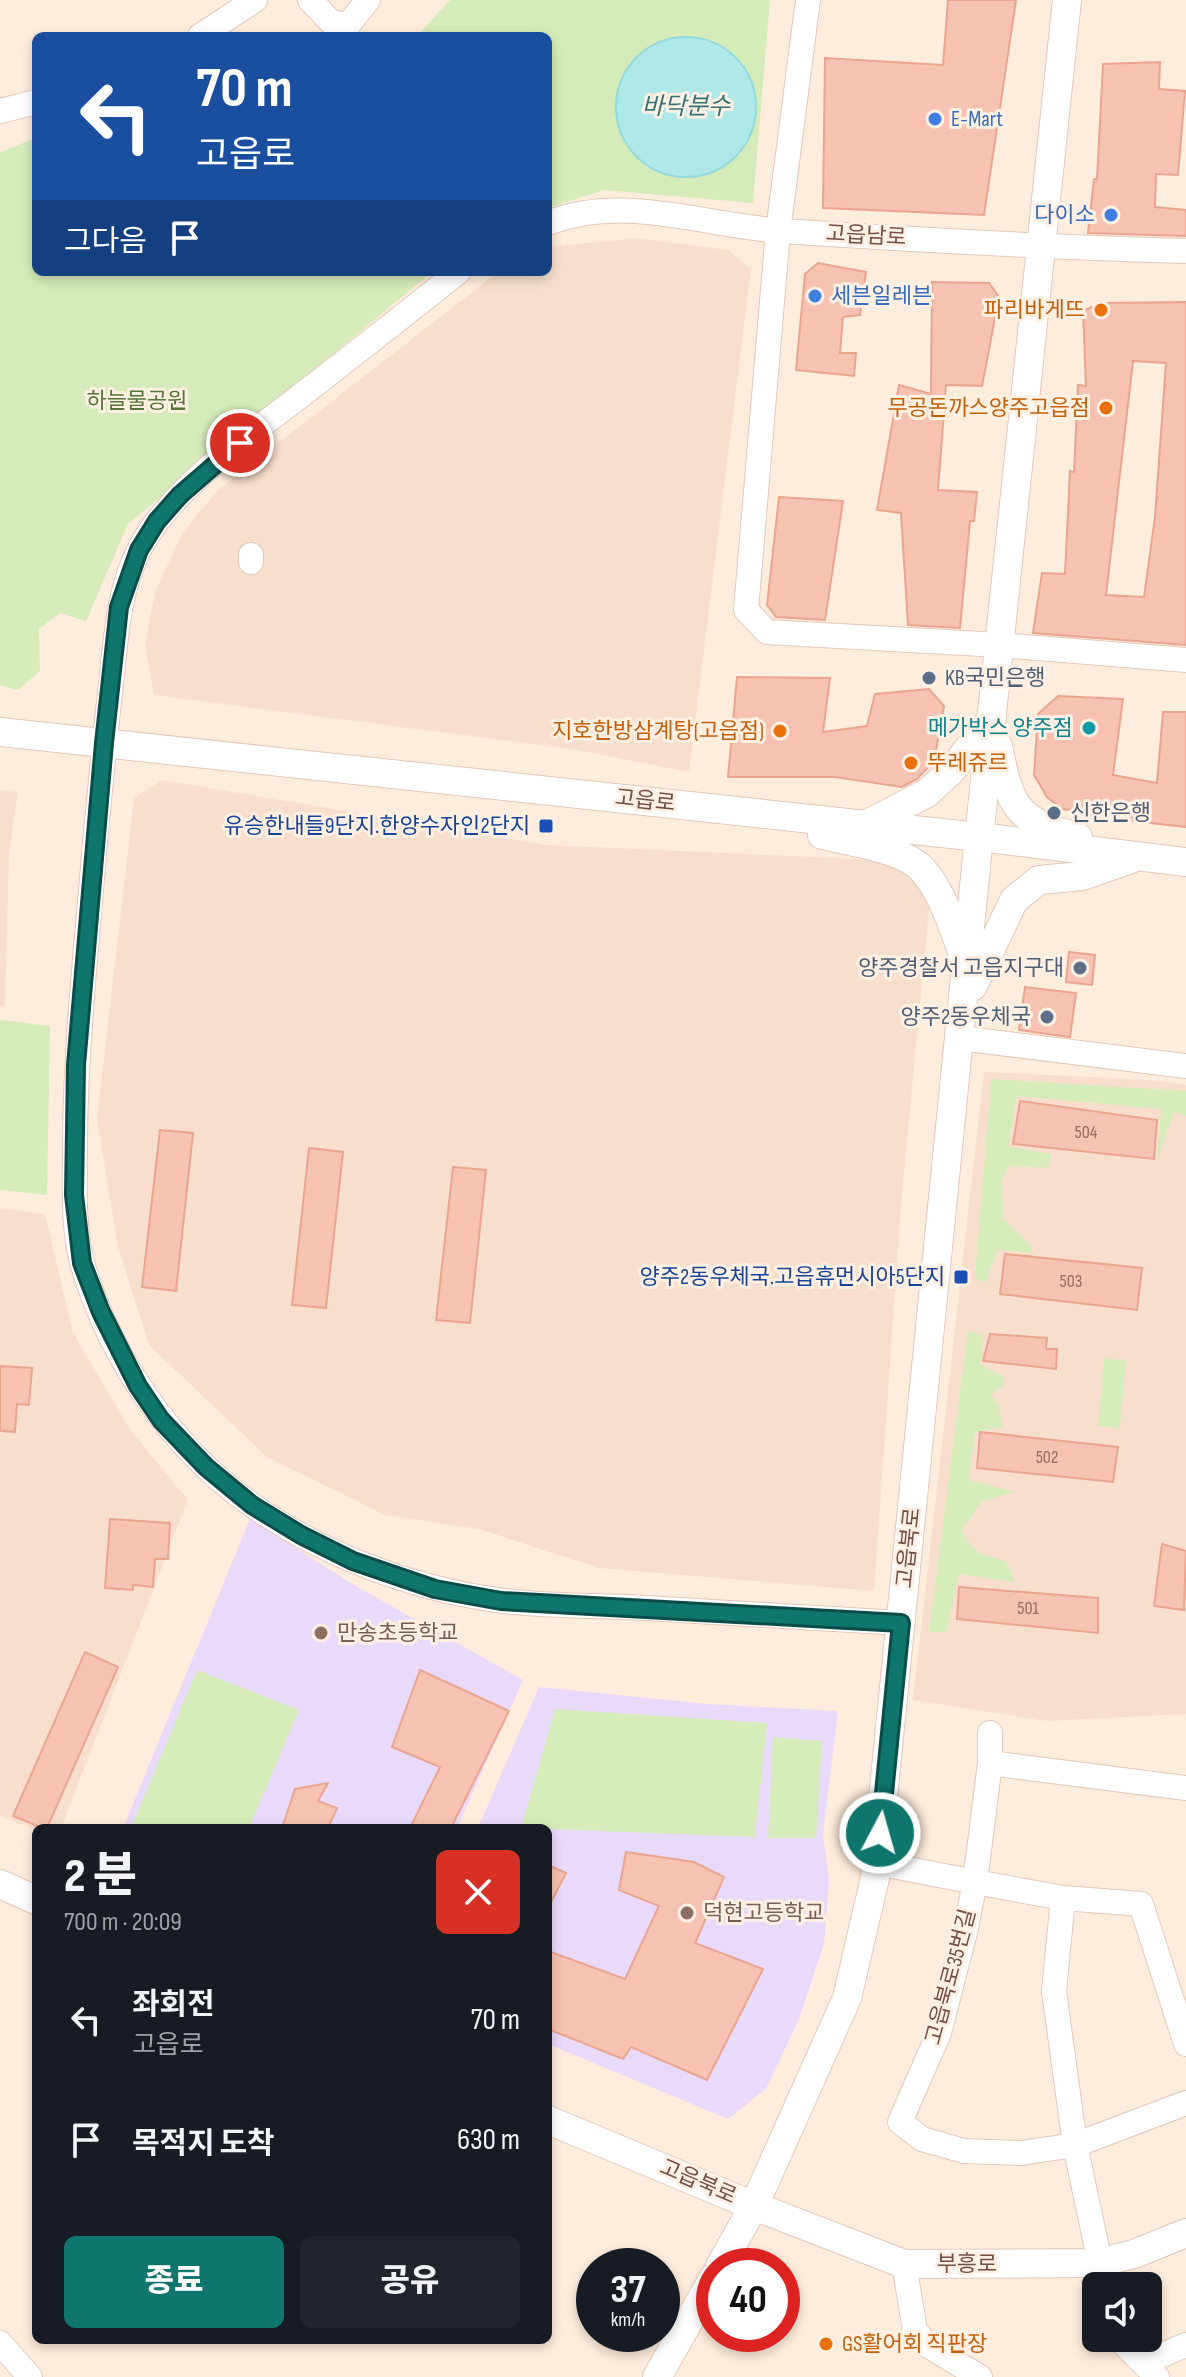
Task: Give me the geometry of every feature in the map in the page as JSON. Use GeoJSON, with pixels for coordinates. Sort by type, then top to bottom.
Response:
{"type":"FeatureCollection","features":[{"type":"Feature","properties":{"kind":"street"},"geometry":{"type":"LineString","coordinates":[[206,32],[255,0]]}},
{"type":"Feature","properties":{"kind":"street"},"geometry":{"type":"LineString","coordinates":[[310,0],[331,22],[348,25],[368,0]]}},
{"type":"Feature","properties":{"kind":"street"},"geometry":{"type":"LineString","coordinates":[[808,0],[778,231],[746,610],[767,632],[1000,645],[1186,660]]}},
{"type":"Feature","properties":{"kind":"street"},"geometry":{"type":"LineString","coordinates":[[979,837],[1067,0]]}},
{"type":"Feature","properties":{"kind":"street"},"geometry":{"type":"LineString","coordinates":[[0,111],[32,103]]}},
{"type":"Feature","properties":{"kind":"street"},"geometry":{"type":"LineString","coordinates":[[552,221],[568,215],[637,210],[778,231]]}},
{"type":"Feature","properties":{"kind":"street","name":"고읍남로"},"geometry":{"type":"LineString","coordinates":[[778,231],[1186,251]]}},
{"type":"Feature","properties":{"kind":"street"},"geometry":{"type":"LineString","coordinates":[[453,276],[240,443],[180,495],[157,521],[139,550],[119,607],[76,1065],[74,1195],[82,1263],[119,1351],[161,1420],[206,1467],[252,1505],[301,1535],[353,1561],[435,1589],[501,1601],[901,1623]]}},
{"type":"Feature","properties":{"kind":"street"},"geometry":{"type":"LineString","coordinates":[[866,825],[927,793],[951,771],[992,717]]}},
{"type":"Feature","properties":{"kind":"street"},"geometry":{"type":"LineString","coordinates":[[992,717],[1006,785],[1020,812],[1050,830],[1163,859]]}},
{"type":"Feature","properties":{"kind":"street","name":"고읍로"},"geometry":{"type":"LineString","coordinates":[[0,732],[1163,859]]}},
{"type":"Feature","properties":{"kind":"street"},"geometry":{"type":"LineString","coordinates":[[804,818],[821,834],[890,851],[920,867],[940,896],[967,964]]}},
{"type":"Feature","properties":{"kind":"street","name":"고읍북로"},"geometry":{"type":"LineString","coordinates":[[552,2122],[754,2206],[847,1998],[877,1863],[979,837]]}},
{"type":"Feature","properties":{"kind":"street"},"geometry":{"type":"LineString","coordinates":[[962,1008],[1014,900],[1039,880],[1082,876],[1163,859]]}},
{"type":"Feature","properties":{"kind":"street"},"geometry":{"type":"LineString","coordinates":[[959,1038],[1186,1066]]}},
{"type":"Feature","properties":{"kind":"street","name":"고읍북로35번길"},"geometry":{"type":"LineString","coordinates":[[990,1733],[990,1763],[966,1928],[939,2033],[900,2122],[922,2139],[964,2151],[1021,2153],[1075,2145],[1186,2103]]}},
{"type":"Feature","properties":{"kind":"street"},"geometry":{"type":"LineString","coordinates":[[990,1763],[1186,1788]]}},
{"type":"Feature","properties":{"kind":"street","name":"고읍북로35번길"},"geometry":{"type":"LineString","coordinates":[[877,1863],[1063,1898],[1141,1904],[1186,2044]]}},
{"type":"Feature","properties":{"kind":"street"},"geometry":{"type":"LineString","coordinates":[[0,1884],[32,1898]]}},
{"type":"Feature","properties":{"kind":"street"},"geometry":{"type":"LineString","coordinates":[[1063,1898],[1054,1991],[1075,2145],[1101,2272]]}},
{"type":"Feature","properties":{"kind":"street"},"geometry":{"type":"LineString","coordinates":[[730,2248],[754,2206]]}},
{"type":"Feature","properties":{"kind":"street","name":"부흥로"},"geometry":{"type":"LineString","coordinates":[[754,2206],[904,2264],[1082,2274]]}},
{"type":"Feature","properties":{"kind":"street","name":"부흥로"},"geometry":{"type":"LineString","coordinates":[[1107,2272],[1134,2254],[1186,2233]]}},
{"type":"Feature","properties":{"kind":"street"},"geometry":{"type":"LineString","coordinates":[[904,2264],[915,2330],[927,2345],[980,2377]]}},
{"type":"Feature","properties":{"kind":"street"},"geometry":{"type":"LineString","coordinates":[[657,2377],[696,2309]]}},
{"type":"Feature","properties":{"kind":"street"},"geometry":{"type":"LineString","coordinates":[[0,2343],[30,2377]]}},
{"type":"Feature","properties":{"kind":"street"},"geometry":{"type":"LineString","coordinates":[[1132,2352],[1150,2370],[1186,2345]]}},
{"type":"Feature","properties":{"kind":"shaded area"},"geometry":{"type":"Polygon","coordinates":[[[636,238],[728,250],[751,269],[689,772],[572,749],[154,695],[145,646],[155,592],[183,532],[218,490],[493,276],[552,276],[552,247],[636,238]]]}},
{"type":"Feature","properties":{"kind":"shaded area"},"geometry":{"type":"Polygon","coordinates":[[[162,780],[547,845],[901,861],[931,889],[902,1194],[874,1591],[599,1568],[479,1529],[385,1515],[267,1457],[149,1345],[118,1247],[97,1119],[134,798],[162,780]]]}},
{"type":"Feature","properties":{"kind":"shaded area"},"geometry":{"type":"Polygon","coordinates":[[[0,790],[18,792],[9,854],[5,1007],[0,1007],[0,790]]]}},
{"type":"Feature","properties":{"kind":"shaded area"},"geometry":{"type":"Polygon","coordinates":[[[984,1072],[1152,1080],[1186,1085],[1186,1714],[1047,1721],[913,1700],[984,1072]]]}},
{"type":"Feature","properties":{"kind":"shaded area"},"geometry":{"type":"Polygon","coordinates":[[[0,1208],[45,1214],[73,1333],[131,1431],[188,1500],[63,1824],[32,1824],[32,1828],[0,1816],[0,1208]]]}},
{"type":"Feature","properties":{"kind":"shaded area","name":"만송초등학교"},"geometry":{"type":"Polygon","coordinates":[[[250,1519],[354,1585],[523,1680],[459,1824],[125,1824],[250,1519]]]}},
{"type":"Feature","properties":{"kind":"shaded area","name":"덕현고등학교"},"geometry":{"type":"Polygon","coordinates":[[[539,1687],[707,1704],[838,1711],[823,1834],[829,1882],[824,1944],[799,2019],[766,2089],[728,2119],[552,2046],[552,1824],[480,1824],[539,1687]]]}},
{"type":"Feature","properties":{"kind":"green space"},"geometry":{"type":"Polygon","coordinates":[[[450,0],[770,0],[753,203],[604,190],[552,207],[552,32],[421,32],[450,0]]]}},
{"type":"Feature","properties":{"kind":"green space","name":"하늘물공원"},"geometry":{"type":"Polygon","coordinates":[[[32,140],[32,276],[427,276],[128,524],[86,621],[60,613],[39,629],[40,671],[18,690],[0,685],[0,152],[32,140]]]}},
{"type":"Feature","properties":{"kind":"green space"},"geometry":{"type":"Polygon","coordinates":[[[0,1020],[50,1026],[47,1195],[0,1190],[0,1020]]]}},
{"type":"Feature","properties":{"kind":"green space"},"geometry":{"type":"Polygon","coordinates":[[[991,1079],[1186,1091],[1186,1116],[1174,1112],[1157,1162],[1161,1109],[1017,1096],[1008,1147],[1052,1154],[1048,1168],[1009,1166],[1002,1180],[1003,1219],[1031,1246],[1031,1253],[998,1250],[985,1283],[975,1278],[991,1079]]]}},
{"type":"Feature","properties":{"kind":"green space"},"geometry":{"type":"Polygon","coordinates":[[[968,1331],[984,1336],[980,1364],[1004,1377],[1004,1385],[991,1395],[999,1405],[1003,1427],[975,1432],[969,1480],[1015,1492],[982,1501],[961,1531],[978,1553],[1006,1561],[1015,1582],[959,1574],[946,1632],[929,1632],[968,1331]]]}},
{"type":"Feature","properties":{"kind":"green space"},"geometry":{"type":"Polygon","coordinates":[[[1104,1358],[1126,1360],[1120,1428],[1098,1426],[1104,1358]]]}},
{"type":"Feature","properties":{"kind":"green space"},"geometry":{"type":"Polygon","coordinates":[[[197,1670],[299,1710],[251,1824],[133,1824],[197,1670]]]}},
{"type":"Feature","properties":{"kind":"green space"},"geometry":{"type":"Polygon","coordinates":[[[555,1709],[767,1723],[755,1837],[552,1829],[552,1824],[522,1824],[555,1709]]]}},
{"type":"Feature","properties":{"kind":"green space"},"geometry":{"type":"Polygon","coordinates":[[[773,1737],[822,1741],[816,1838],[768,1838],[773,1737]]]}},
{"type":"Feature","properties":{"kind":"water","name":"바닥분수"},"geometry":{"type":"Polygon","coordinates":[[[686,37],[713,42],[736,57],[751,80],[756,107],[751,134],[736,157],[713,172],[686,177],[659,172],[636,157],[621,134],[616,107],[621,80],[636,57],[659,42],[686,37]]]}},
{"type":"Feature","properties":{"kind":"building"},"geometry":{"type":"Polygon","coordinates":[[[948,0],[1016,0],[984,215],[823,208],[825,58],[943,65],[948,0]]]}},
{"type":"Feature","properties":{"kind":"building"},"geometry":{"type":"Polygon","coordinates":[[[1160,62],[1159,89],[1185,91],[1178,175],[1156,174],[1155,207],[1186,210],[1186,236],[1088,233],[1094,179],[1097,179],[1103,64],[1160,62]]]}},
{"type":"Feature","properties":{"kind":"building"},"geometry":{"type":"Polygon","coordinates":[[[818,263],[866,272],[860,315],[843,317],[840,353],[856,353],[854,376],[796,370],[805,274],[818,263]]]}},
{"type":"Feature","properties":{"kind":"building"},"geometry":{"type":"Polygon","coordinates":[[[932,282],[989,283],[999,297],[982,386],[946,385],[938,490],[977,492],[974,521],[970,521],[960,628],[908,625],[901,513],[877,510],[899,385],[931,394],[932,282]]]}},
{"type":"Feature","properties":{"kind":"building"},"geometry":{"type":"Polygon","coordinates":[[[1186,302],[1186,645],[1033,633],[1042,573],[1065,574],[1078,385],[1086,386],[1083,311],[1101,303],[1186,302]],[[1133,361],[1106,595],[1144,597],[1155,517],[1166,363],[1133,361]]]}},
{"type":"Feature","properties":{"kind":"building"},"geometry":{"type":"Polygon","coordinates":[[[779,497],[843,501],[825,620],[776,617],[767,605],[779,497]]]}},
{"type":"Feature","properties":{"kind":"building"},"geometry":{"type":"Polygon","coordinates":[[[737,677],[830,678],[823,732],[867,726],[875,694],[929,689],[944,706],[934,761],[917,779],[902,787],[835,777],[728,777],[737,677]]]}},
{"type":"Feature","properties":{"kind":"building"},"geometry":{"type":"Polygon","coordinates":[[[1058,696],[1123,699],[1113,775],[1157,783],[1163,712],[1186,712],[1186,827],[1062,809],[1047,797],[1034,775],[1038,714],[1058,696]]]}},
{"type":"Feature","properties":{"kind":"building","name":"양주경찰서 고읍지구대"},"geometry":{"type":"Polygon","coordinates":[[[1069,952],[1095,955],[1092,985],[1066,982],[1069,952]]]}},
{"type":"Feature","properties":{"kind":"building","name":"양주2동우체국"},"geometry":{"type":"Polygon","coordinates":[[[1025,987],[1076,993],[1070,1037],[1019,1030],[1025,987]]]}},
{"type":"Feature","properties":{"kind":"building"},"geometry":{"type":"Polygon","coordinates":[[[1020,1101],[1157,1120],[1154,1159],[1013,1144],[1020,1101]]]}},
{"type":"Feature","properties":{"kind":"building"},"geometry":{"type":"Polygon","coordinates":[[[160,1130],[193,1133],[176,1291],[142,1287],[160,1130]]]}},
{"type":"Feature","properties":{"kind":"building"},"geometry":{"type":"Polygon","coordinates":[[[309,1148],[343,1152],[326,1308],[292,1305],[309,1148]]]}},
{"type":"Feature","properties":{"kind":"building"},"geometry":{"type":"Polygon","coordinates":[[[453,1167],[486,1170],[470,1323],[436,1320],[453,1167]]]}},
{"type":"Feature","properties":{"kind":"building"},"geometry":{"type":"Polygon","coordinates":[[[1005,1254],[1142,1268],[1137,1310],[1000,1294],[1005,1254]]]}},
{"type":"Feature","properties":{"kind":"building"},"geometry":{"type":"Polygon","coordinates":[[[990,1334],[1047,1338],[1046,1349],[1057,1349],[1056,1369],[983,1361],[990,1334]]]}},
{"type":"Feature","properties":{"kind":"building"},"geometry":{"type":"Polygon","coordinates":[[[0,1366],[32,1368],[29,1405],[17,1404],[15,1432],[0,1431],[0,1366]]]}},
{"type":"Feature","properties":{"kind":"building"},"geometry":{"type":"Polygon","coordinates":[[[980,1432],[1118,1447],[1113,1482],[977,1468],[980,1432]]]}},
{"type":"Feature","properties":{"kind":"building"},"geometry":{"type":"Polygon","coordinates":[[[110,1519],[170,1523],[168,1559],[155,1559],[153,1587],[133,1585],[133,1590],[105,1588],[110,1519]]]}},
{"type":"Feature","properties":{"kind":"building"},"geometry":{"type":"Polygon","coordinates":[[[1162,1544],[1186,1551],[1184,1610],[1154,1606],[1162,1544]]]}},
{"type":"Feature","properties":{"kind":"building"},"geometry":{"type":"Polygon","coordinates":[[[959,1587],[1098,1598],[1098,1633],[957,1619],[959,1587]]]}},
{"type":"Feature","properties":{"kind":"building"},"geometry":{"type":"Polygon","coordinates":[[[85,1652],[118,1667],[49,1824],[32,1824],[13,1816],[85,1652]]]}},
{"type":"Feature","properties":{"kind":"building"},"geometry":{"type":"Polygon","coordinates":[[[420,1670],[509,1711],[453,1824],[412,1824],[440,1767],[392,1747],[420,1670]]]}},
{"type":"Feature","properties":{"kind":"building"},"geometry":{"type":"Polygon","coordinates":[[[328,1783],[318,1801],[337,1808],[330,1824],[283,1824],[295,1789],[328,1783]]]}},
{"type":"Feature","properties":{"kind":"building"},"geometry":{"type":"Polygon","coordinates":[[[626,1852],[694,1862],[724,1877],[695,1943],[763,1969],[707,2080],[631,2047],[623,2059],[552,2031],[552,1952],[625,1979],[659,1906],[619,1890],[626,1852]]]}},
{"type":"Feature","properties":{"kind":"building"},"geometry":{"type":"Polygon","coordinates":[[[552,1867],[566,1873],[552,1900],[552,1867]]]}},
{"type":"Feature","properties":{"kind":"place","name":"E-Mart"},"geometry":{"type":"Point","coordinates":[935,119]}},
{"type":"Feature","properties":{"kind":"place","name":"다이소"},"geometry":{"type":"Point","coordinates":[1111,215]}},
{"type":"Feature","properties":{"kind":"place","name":"세븐일레븐"},"geometry":{"type":"Point","coordinates":[815,296]}},
{"type":"Feature","properties":{"kind":"place","name":"파리바게뜨"},"geometry":{"type":"Point","coordinates":[1101,310]}},
{"type":"Feature","properties":{"kind":"place","name":"무공돈까스양주고읍점"},"geometry":{"type":"Point","coordinates":[1106,408]}},
{"type":"Feature","properties":{"kind":"place","name":"KB국민은행"},"geometry":{"type":"Point","coordinates":[929,678]}},
{"type":"Feature","properties":{"kind":"place","name":"메가박스 양주점"},"geometry":{"type":"Point","coordinates":[1089,728]}},
{"type":"Feature","properties":{"kind":"place","name":"지호한방삼계탕(고읍점)"},"geometry":{"type":"Point","coordinates":[780,731]}},
{"type":"Feature","properties":{"kind":"place","name":"뚜레쥬르"},"geometry":{"type":"Point","coordinates":[911,763]}},
{"type":"Feature","properties":{"kind":"place","name":"신한은행"},"geometry":{"type":"Point","coordinates":[1054,813]}},
{"type":"Feature","properties":{"kind":"place","name":"유승한내들9단지.한양수자인2단지"},"geometry":{"type":"Point","coordinates":[546,826]}},
{"type":"Feature","properties":{"kind":"place","name":"양주경찰서 고읍지구대"},"geometry":{"type":"Point","coordinates":[1080,968]}},
{"type":"Feature","properties":{"kind":"place","name":"양주2동우체국"},"geometry":{"type":"Point","coordinates":[1047,1017]}},
{"type":"Feature","properties":{"kind":"place","name":"양주2동우체국.고읍휴먼시아5단지"},"geometry":{"type":"Point","coordinates":[961,1277]}},
{"type":"Feature","properties":{"kind":"place","name":"만송초등학교"},"geometry":{"type":"Point","coordinates":[321,1633]}},
{"type":"Feature","properties":{"kind":"place","name":"덕현고등학교"},"geometry":{"type":"Point","coordinates":[687,1913]}},
{"type":"Feature","properties":{"kind":"place","name":"GS활어회 직판장"},"geometry":{"type":"Point","coordinates":[826,2344]}},
{"type":"Feature","properties":{"kind":"route"},"geometry":{"type":"LineString","coordinates":[[240,443],[180,495],[157,521],[139,550],[119,607],[76,1065],[74,1195],[82,1263],[101,1312],[138,1386],[161,1420],[206,1467],[252,1505],[301,1535],[353,1561],[435,1589],[501,1601],[901,1623],[880,1833]]}}]}
